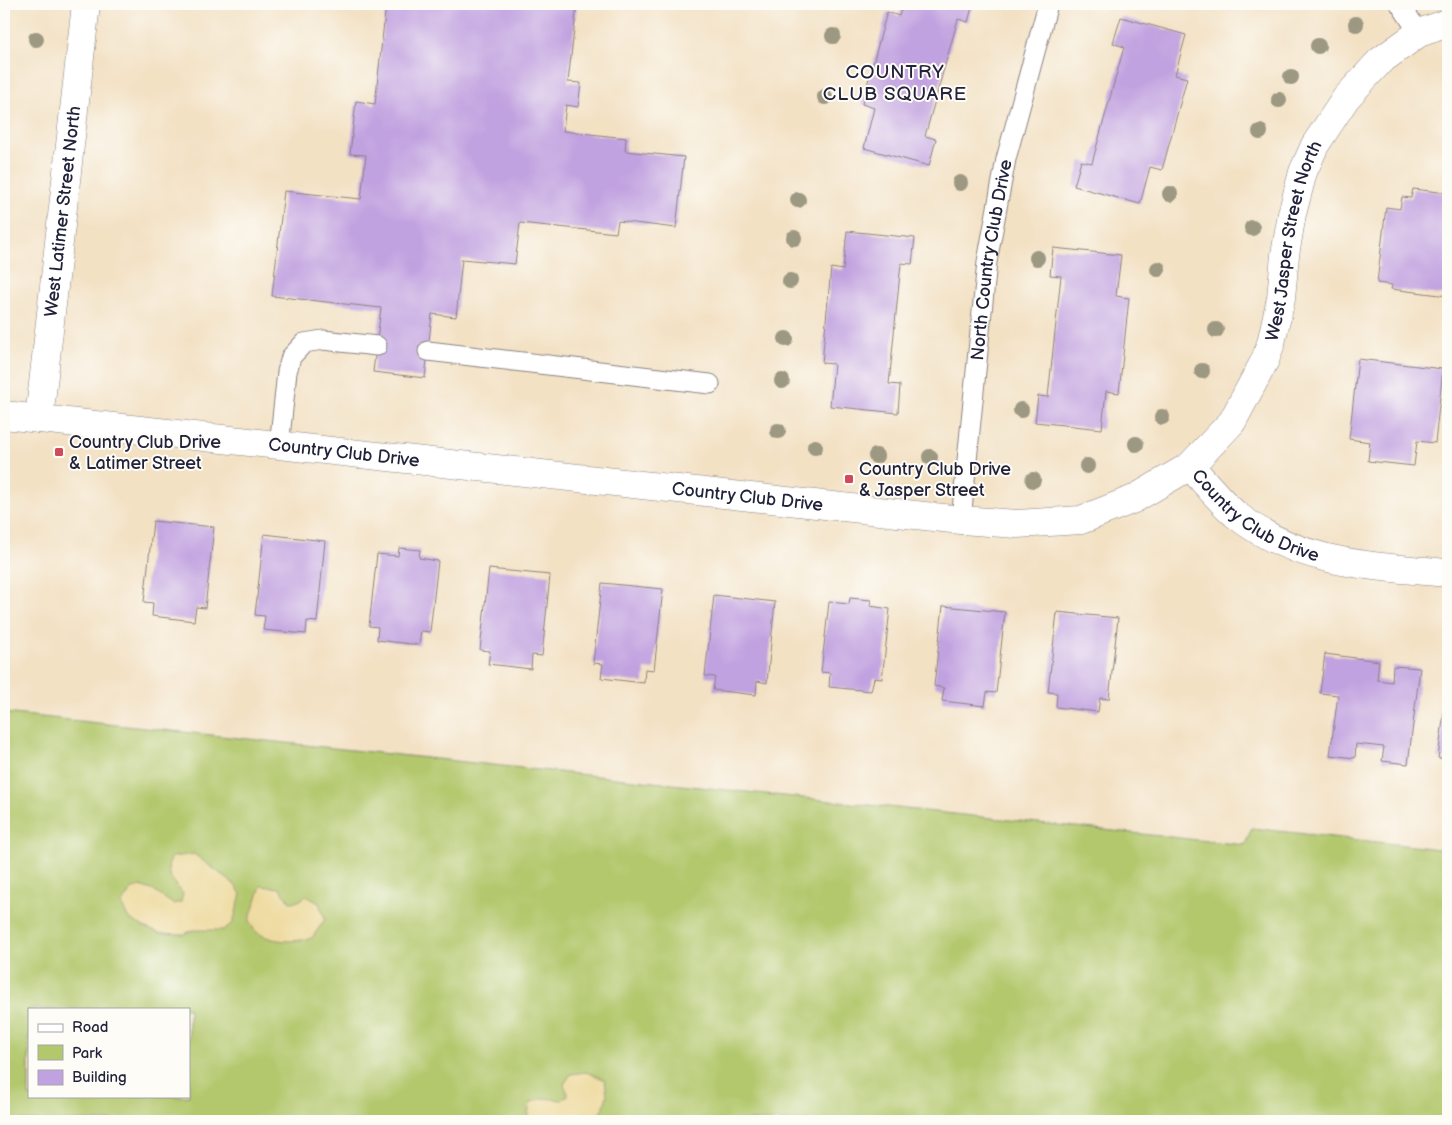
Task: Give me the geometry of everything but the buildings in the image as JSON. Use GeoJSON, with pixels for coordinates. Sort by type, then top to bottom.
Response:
{"type":"FeatureCollection","features":[{"type":"Feature","properties":{"kind":"street","name":"West Latimer Street North"},"geometry":{"type":"LineString","coordinates":[[39,420],[86,4]]}},
{"type":"Feature","properties":{"kind":"street","name":"West Jasper Street North"},"geometry":{"type":"LineString","coordinates":[[1190,466],[1232,422],[1265,360],[1271,343],[1281,298],[1285,254],[1292,214],[1303,172],[1315,145],[1346,98],[1380,61],[1419,33],[1448,23]]}},
{"type":"Feature","properties":{"kind":"street","name":"Country Club Drive"},"geometry":{"type":"LineString","coordinates":[[4,416],[961,520],[1017,524],[1081,520],[1134,499],[1190,466],[1234,513],[1261,532],[1296,550],[1328,560],[1360,565],[1448,573]]}},
{"type":"Feature","properties":{"kind":"lane","name":"North Country Club Drive"},"geometry":{"type":"LineString","coordinates":[[961,520],[987,262],[1006,159],[1048,4]]}},
{"type":"Feature","properties":{"kind":"lane"},"geometry":{"type":"LineString","coordinates":[[1400,4],[1419,33]]}},
{"type":"Feature","properties":{"kind":"lane"},"geometry":{"type":"LineString","coordinates":[[280,446],[287,372],[291,357],[304,344],[323,340],[377,346]]}},
{"type":"Feature","properties":{"kind":"lane"},"geometry":{"type":"LineString","coordinates":[[428,351],[710,384]]}},
{"type":"Feature","properties":{"kind":"green space"},"geometry":{"type":"Polygon","coordinates":[[[4,713],[1245,845],[1252,828],[1448,850],[1448,1121],[4,1121],[4,713]]]}},
{"type":"Feature","properties":{"kind":"sand"},"geometry":{"type":"Polygon","coordinates":[[[194,854],[234,884],[241,894],[233,923],[223,930],[194,930],[184,934],[159,933],[129,919],[122,903],[131,890],[140,886],[152,890],[173,904],[181,902],[183,894],[170,877],[169,863],[172,857],[194,854]]]}},
{"type":"Feature","properties":{"kind":"sand"},"geometry":{"type":"Polygon","coordinates":[[[261,886],[280,888],[290,902],[299,901],[306,896],[319,903],[325,919],[312,938],[291,941],[278,940],[271,939],[255,931],[249,921],[261,886]]]}},
{"type":"Feature","properties":{"kind":"sand"},"geometry":{"type":"Polygon","coordinates":[[[586,1072],[605,1080],[607,1095],[603,1110],[589,1121],[527,1121],[530,1103],[543,1098],[562,1100],[568,1095],[564,1084],[571,1074],[586,1072]]]}},
{"type":"Feature","properties":{"kind":"place","name":"Country Club Drive & Latimer Street"},"geometry":{"type":"Point","coordinates":[59,452]}},
{"type":"Feature","properties":{"kind":"place","name":"Country Club Drive & Jasper Street"},"geometry":{"type":"Point","coordinates":[849,479]}},
{"type":"Feature","properties":{"kind":"district","name":"COUNTRY CLUB SQUARE"},"geometry":{"type":"Point","coordinates":[895,82]}}]}
